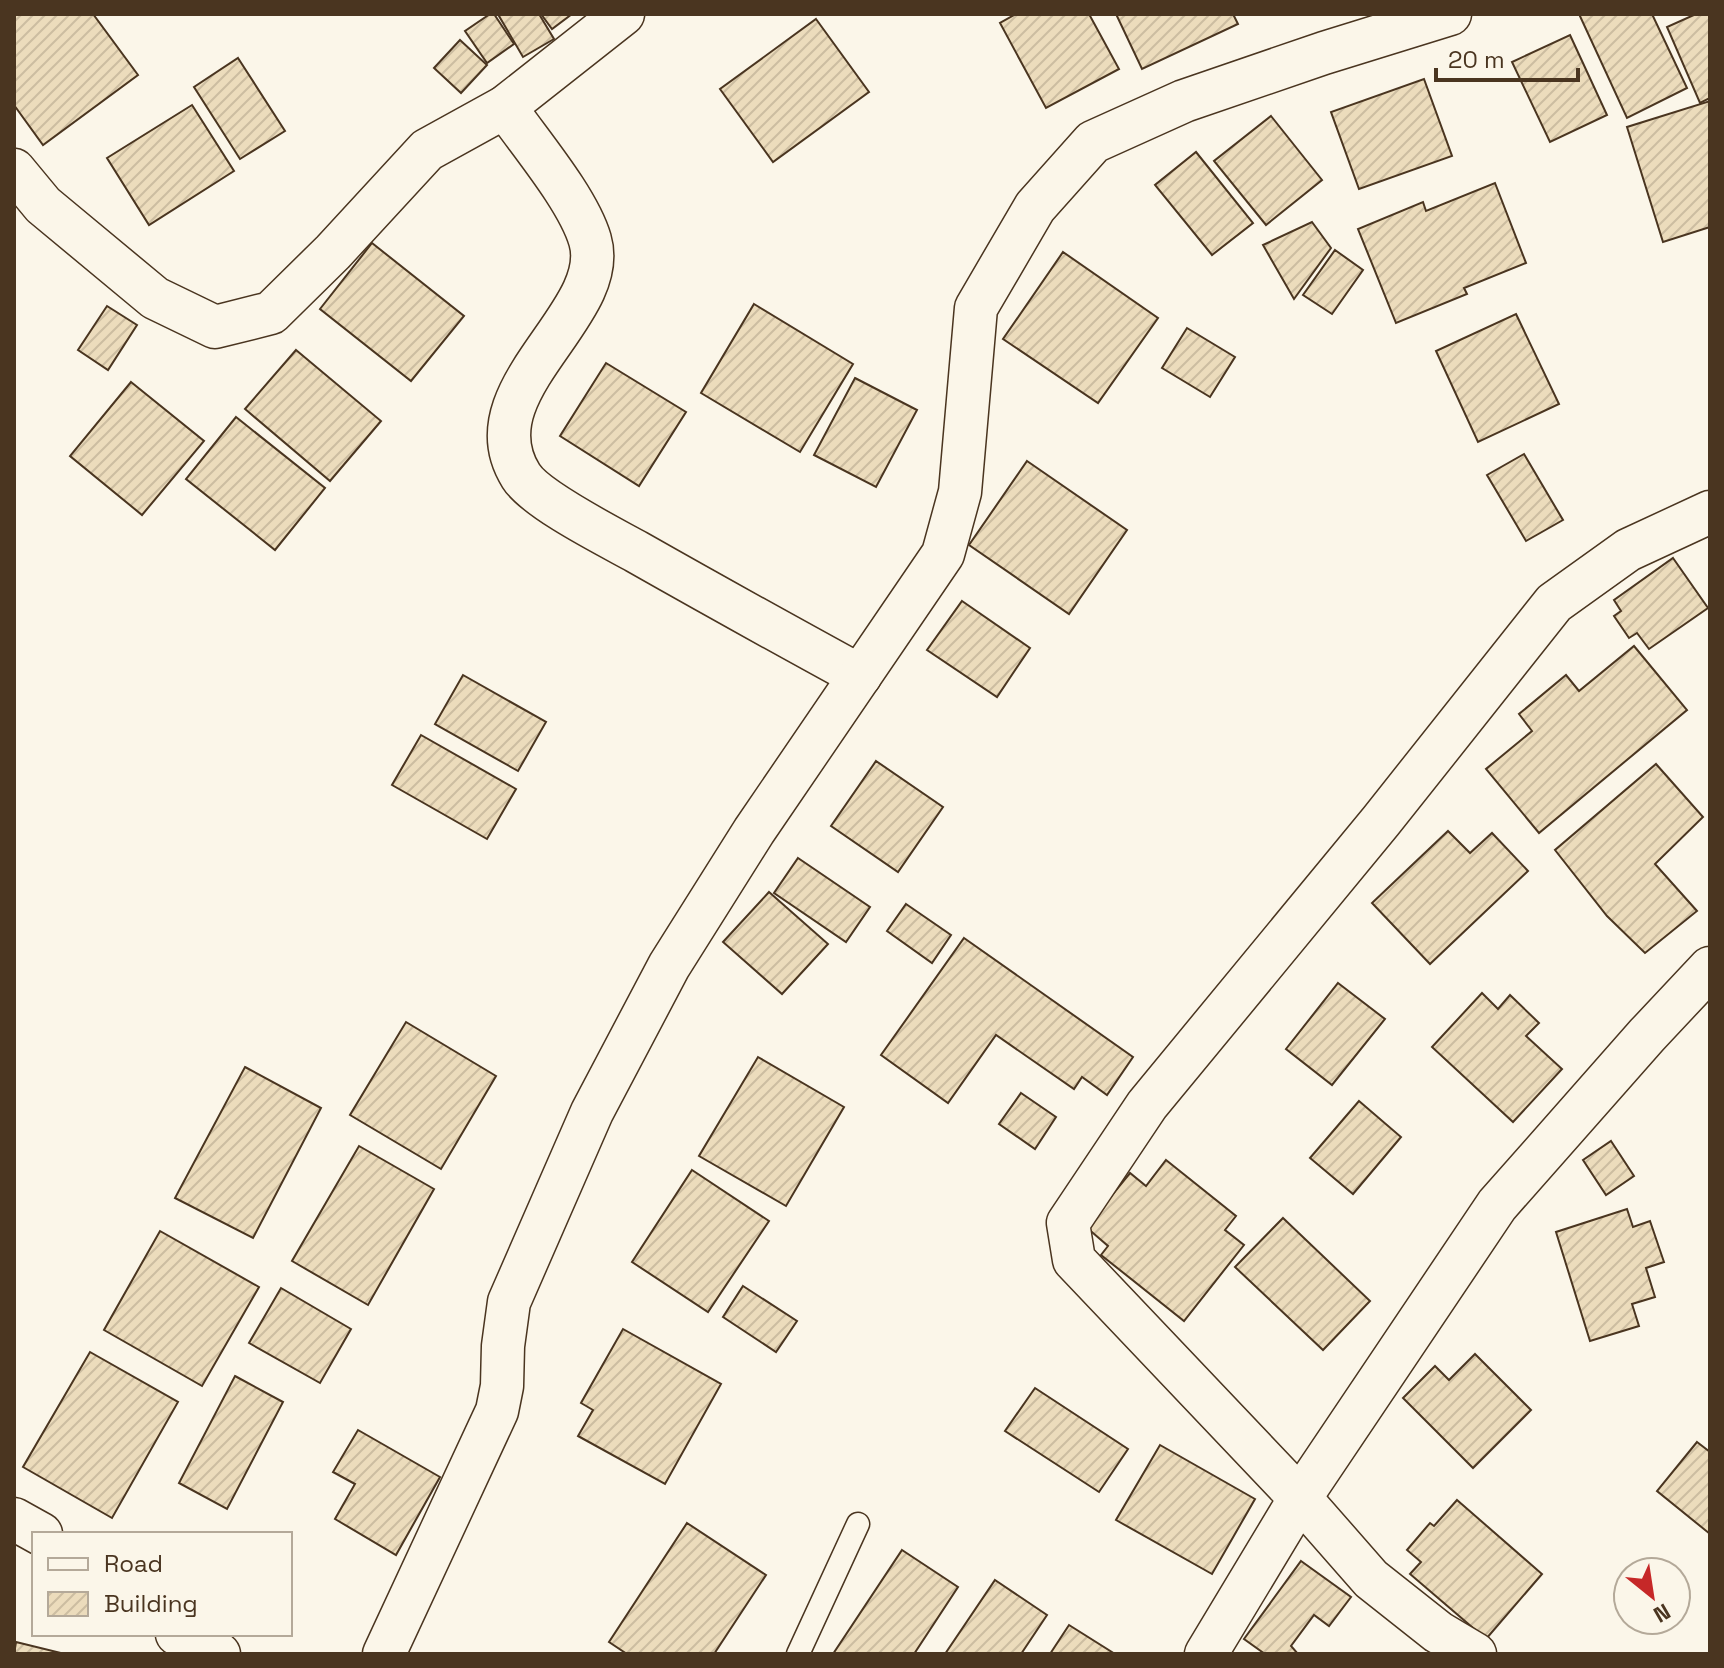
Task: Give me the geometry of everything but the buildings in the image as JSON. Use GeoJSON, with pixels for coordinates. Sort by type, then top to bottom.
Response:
{"type":"FeatureCollection","features":[{"type":"Feature","properties":{"kind":"street"},"geometry":{"type":"LineString","coordinates":[[14,170],[43,205],[155,298],[215,327],[271,313],[333,252],[427,150],[505,107],[623,14]]}},
{"type":"Feature","properties":{"kind":"street"},"geometry":{"type":"LineString","coordinates":[[384,1654],[497,1411],[509,1302],[592,1112],[669,966],[754,831],[943,554],[960,492],[976,308],[1035,207],[1093,142],[1184,101],[1450,14]]}},
{"type":"Feature","properties":{"kind":"street"},"geometry":{"type":"LineString","coordinates":[[505,107],[568,196],[590,241],[591,278],[513,403],[511,455],[522,479],[581,521],[860,676]]}},
{"type":"Feature","properties":{"kind":"street"},"geometry":{"type":"LineString","coordinates":[[1475,1654],[1438,1632],[1371,1579],[1300,1498],[1074,1260],[1068,1223],[1147,1105],[1381,821],[1554,603],[1628,550],[1710,512]]}},
{"type":"Feature","properties":{"kind":"street"},"geometry":{"type":"LineString","coordinates":[[1206,1654],[1300,1498],[1497,1205],[1710,968]]}},
{"type":"Feature","properties":{"kind":"street"},"geometry":{"type":"LineString","coordinates":[[14,1519],[37,1532]]}},
{"type":"Feature","properties":{"kind":"street"},"geometry":{"type":"LineString","coordinates":[[181,1636],[219,1654]]}},
{"type":"Feature","properties":{"kind":"lane"},"geometry":{"type":"LineString","coordinates":[[798,1654],[858,1524]]}}]}
